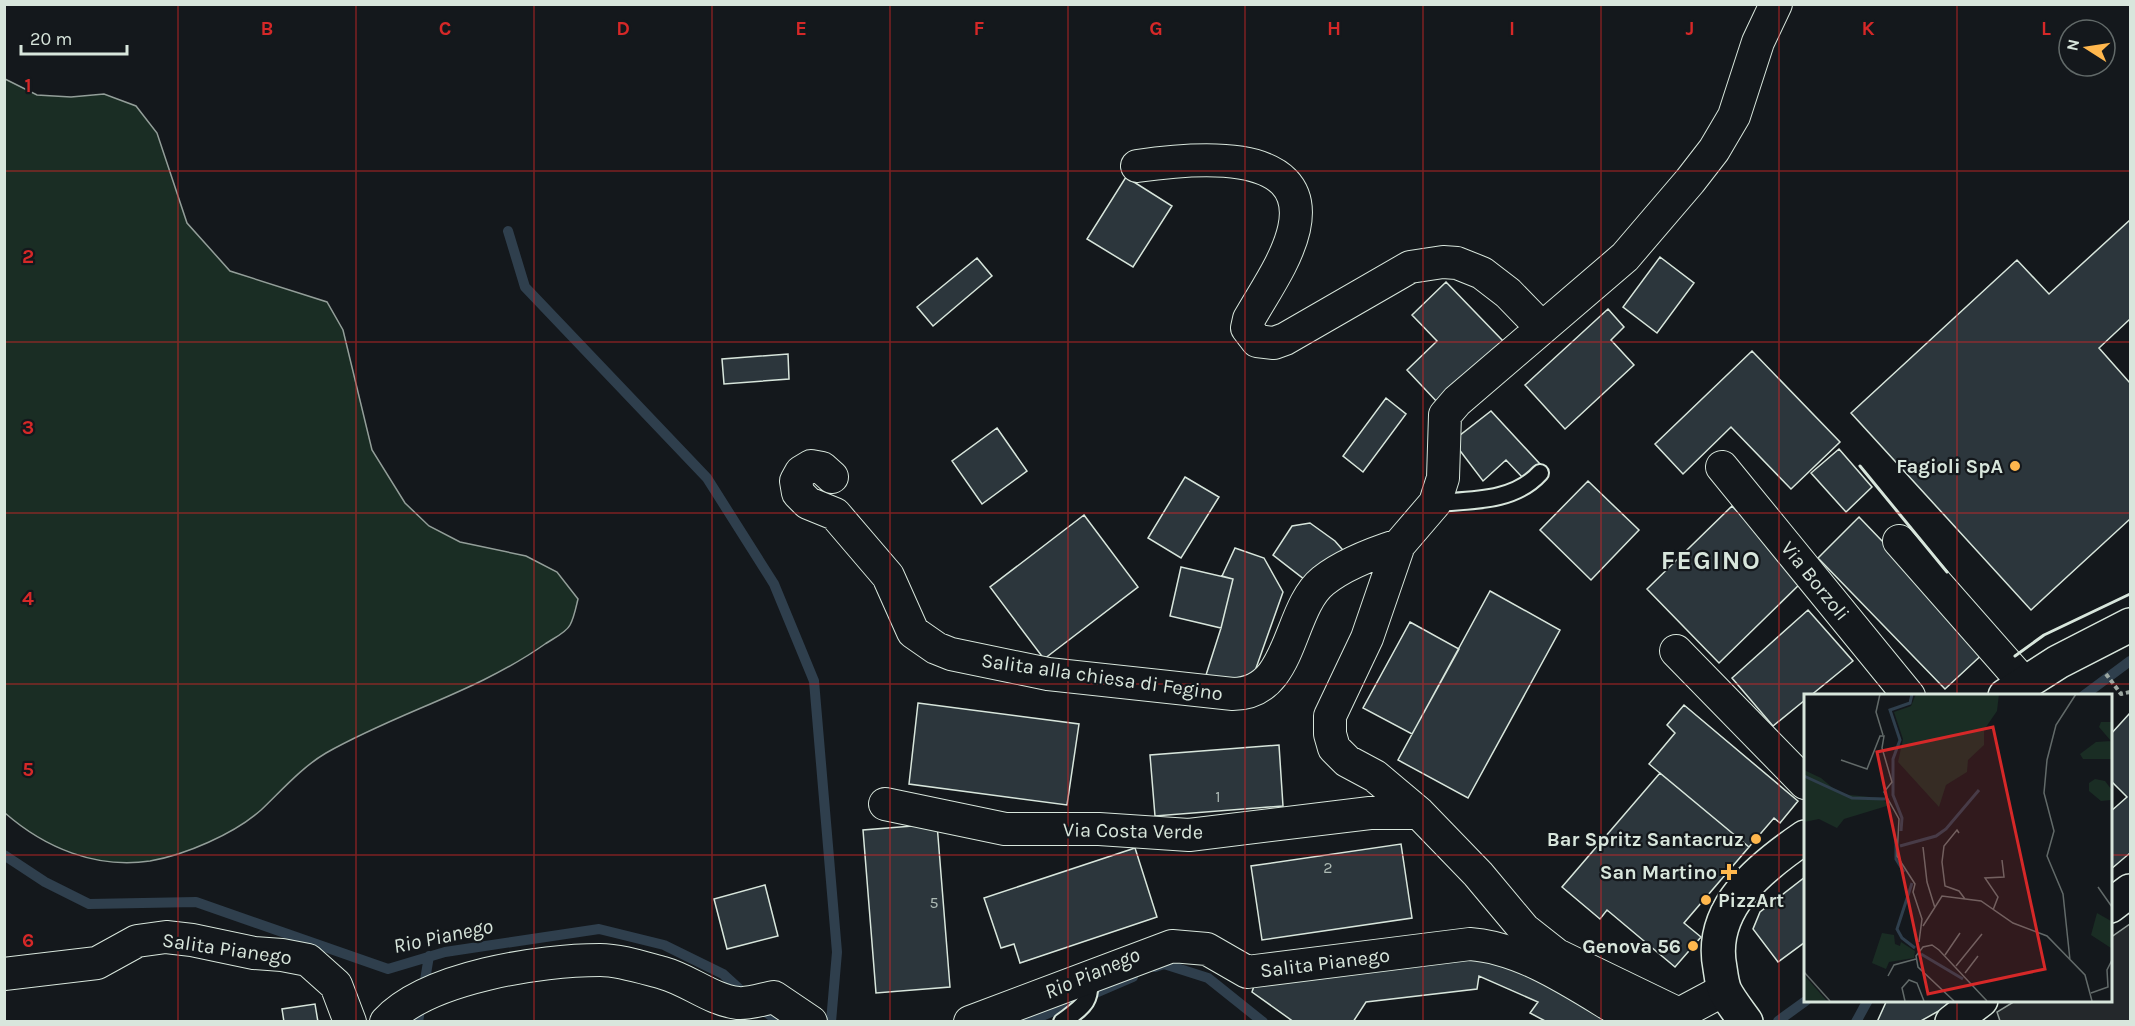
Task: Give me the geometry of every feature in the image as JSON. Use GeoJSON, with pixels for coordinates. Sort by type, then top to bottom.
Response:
{"type":"FeatureCollection","features":[{"type":"Feature","properties":{"kind":"main road"},"geometry":{"type":"LineString","coordinates":[[2015,690],[2058,662],[2130,625]]}},
{"type":"Feature","properties":{"kind":"main road"},"geometry":{"type":"LineString","coordinates":[[1746,1022],[1724,990],[1717,955],[1729,907],[1748,883],[1782,853],[1804,838]]}},
{"type":"Feature","properties":{"kind":"main road"},"geometry":{"type":"LineString","coordinates":[[2111,905],[2130,891]]}},
{"type":"Feature","properties":{"kind":"main road"},"geometry":{"type":"LineString","coordinates":[[1952,1022],[1978,1002]]}},
{"type":"Feature","properties":{"kind":"street","name":"Salita alla chiesa di Fegino"},"geometry":{"type":"LineString","coordinates":[[1724,990],[1670,1018],[1557,955],[1532,936],[1419,813],[1375,776],[1347,761],[1334,748],[1329,716],[1367,638],[1399,545],[1435,503],[1443,478],[1445,415],[1457,401],[1625,257],[1714,150],[1734,116],[1758,42],[1776,4]]}},
{"type":"Feature","properties":{"kind":"street"},"geometry":{"type":"LineString","coordinates":[[1137,166],[1184,160],[1237,162],[1271,170],[1286,186],[1295,209],[1294,228],[1288,248],[1249,319],[1247,328],[1257,341],[1274,343],[1285,339],[1410,267],[1443,262],[1457,263],[1482,273],[1508,293],[1542,328]]}},
{"type":"Feature","properties":{"kind":"street","name":"Salita alla chiesa di Fegino"},"geometry":{"type":"LineString","coordinates":[[832,477],[822,468],[811,466],[801,472],[796,482],[798,493],[808,503],[836,513],[888,576],[913,632],[936,648],[951,654],[1048,674],[1233,694],[1256,691],[1272,676],[1313,594],[1322,582],[1377,552],[1399,545]]}},
{"type":"Feature","properties":{"kind":"street","name":"Via Borzoli"},"geometry":{"type":"LineString","coordinates":[[1722,467],[1907,694]]}},
{"type":"Feature","properties":{"kind":"street"},"geometry":{"type":"LineString","coordinates":[[1899,541],[2015,690]]}},
{"type":"Feature","properties":{"kind":"street"},"geometry":{"type":"LineString","coordinates":[[1676,651],[1804,782]]}},
{"type":"Feature","properties":{"kind":"street","name":"Via Costa Verde"},"geometry":{"type":"LineString","coordinates":[[885,804],[1005,829],[1099,829],[1189,835],[1370,813],[1419,813]]}},
{"type":"Feature","properties":{"kind":"street","name":"Salita Pianego"},"geometry":{"type":"LineString","coordinates":[[4,974],[97,963],[137,941],[166,937],[192,940],[254,953],[308,960],[336,985],[350,1022]]}},
{"type":"Feature","properties":{"kind":"street","name":"Salita Pianego"},"geometry":{"type":"LineString","coordinates":[[970,1022],[1172,946],[1207,949],[1247,972],[1470,944],[1492,946],[1517,954],[1635,1020],[1646,1022]]}},
{"type":"Feature","properties":{"kind":"street"},"geometry":{"type":"LineString","coordinates":[[400,1010],[448,984],[520,968],[602,960],[665,974],[705,993],[739,1004],[774,997],[811,1022]]}},
{"type":"Feature","properties":{"kind":"lane"},"geometry":{"type":"LineString","coordinates":[[1435,503],[1510,494],[1529,485],[1540,473]]}},
{"type":"Feature","properties":{"kind":"lane"},"geometry":{"type":"LineString","coordinates":[[1062,1022],[1087,1003],[1091,988],[1089,976]]}},
{"type":"Feature","properties":{"kind":"path"},"geometry":{"type":"LineString","coordinates":[[2103,670],[2121,694],[2130,692]]}},
{"type":"Feature","properties":{"kind":"green space"},"geometry":{"type":"Polygon","coordinates":[[[5,79],[37,95],[71,97],[104,94],[136,106],[157,133],[187,223],[230,271],[327,302],[343,330],[372,450],[405,503],[429,526],[460,542],[526,556],[557,572],[578,599],[568,628],[519,661],[465,689],[381,725],[326,753],[300,772],[250,819],[223,835],[193,849],[150,861],[110,862],[72,853],[37,836],[5,813],[5,79]]]}},
{"type":"Feature","properties":{"kind":"shaded area"},"geometry":{"type":"Polygon","coordinates":[[[2130,924],[2130,1021],[2000,1021],[1997,1012],[2013,1002],[2111,1002],[2111,937],[2130,924]]]}},
{"type":"Feature","properties":{"kind":"building"},"geometry":{"type":"Polygon","coordinates":[[[1126,177],[1172,206],[1133,267],[1087,239],[1126,177]]]}},
{"type":"Feature","properties":{"kind":"building","name":"Fagioli SpA"},"geometry":{"type":"Polygon","coordinates":[[[2130,220],[2130,319],[2099,348],[2130,383],[2130,519],[2031,610],[1851,413],[2017,260],[2049,294],[2130,220]]]}},
{"type":"Feature","properties":{"kind":"building"},"geometry":{"type":"Polygon","coordinates":[[[1660,257],[1694,283],[1657,333],[1623,307],[1660,257]]]}},
{"type":"Feature","properties":{"kind":"building"},"geometry":{"type":"Polygon","coordinates":[[[977,258],[992,276],[933,326],[917,307],[977,258]]]}},
{"type":"Feature","properties":{"kind":"building"},"geometry":{"type":"Polygon","coordinates":[[[1446,282],[1504,342],[1439,404],[1407,370],[1437,341],[1412,315],[1446,282]]]}},
{"type":"Feature","properties":{"kind":"building"},"geometry":{"type":"Polygon","coordinates":[[[1608,309],[1624,327],[1611,340],[1634,365],[1565,429],[1525,385],[1608,309]]]}},
{"type":"Feature","properties":{"kind":"building"},"geometry":{"type":"Polygon","coordinates":[[[1752,351],[1840,442],[1791,489],[1731,427],[1683,474],[1655,444],[1752,351]]]}},
{"type":"Feature","properties":{"kind":"building"},"geometry":{"type":"Polygon","coordinates":[[[788,354],[789,379],[724,384],[722,359],[788,354]]]}},
{"type":"Feature","properties":{"kind":"building"},"geometry":{"type":"Polygon","coordinates":[[[1386,398],[1406,414],[1363,472],[1343,456],[1386,398]]]}},
{"type":"Feature","properties":{"kind":"building"},"geometry":{"type":"Polygon","coordinates":[[[1491,411],[1540,464],[1523,478],[1506,460],[1483,481],[1458,448],[1459,436],[1491,411]]]}},
{"type":"Feature","properties":{"kind":"building"},"geometry":{"type":"Polygon","coordinates":[[[997,428],[1027,471],[982,504],[952,461],[997,428]]]}},
{"type":"Feature","properties":{"kind":"building"},"geometry":{"type":"Polygon","coordinates":[[[1839,449],[1872,487],[1846,512],[1811,473],[1839,449]]]}},
{"type":"Feature","properties":{"kind":"building"},"geometry":{"type":"Polygon","coordinates":[[[1185,477],[1219,497],[1181,558],[1148,538],[1185,477]]]}},
{"type":"Feature","properties":{"kind":"building"},"geometry":{"type":"Polygon","coordinates":[[[1588,481],[1639,530],[1591,580],[1540,530],[1588,481]]]}},
{"type":"Feature","properties":{"kind":"building"},"geometry":{"type":"Polygon","coordinates":[[[1732,506],[1804,580],[1719,663],[1647,589],[1732,506]]]}},
{"type":"Feature","properties":{"kind":"building"},"geometry":{"type":"Polygon","coordinates":[[[1084,515],[1138,587],[1044,659],[990,587],[1084,515]]]}},
{"type":"Feature","properties":{"kind":"building"},"geometry":{"type":"Polygon","coordinates":[[[1859,517],[1987,650],[1945,689],[1818,558],[1859,517]]]}},
{"type":"Feature","properties":{"kind":"building"},"geometry":{"type":"Polygon","coordinates":[[[1310,523],[1335,541],[1349,557],[1304,579],[1273,555],[1292,526],[1310,523]]]}},
{"type":"Feature","properties":{"kind":"building"},"geometry":{"type":"Polygon","coordinates":[[[1235,548],[1264,558],[1283,592],[1255,671],[1238,683],[1206,675],[1233,579],[1222,576],[1235,548]]]}},
{"type":"Feature","properties":{"kind":"building"},"geometry":{"type":"Polygon","coordinates":[[[1181,567],[1233,579],[1221,628],[1170,616],[1181,567]]]}},
{"type":"Feature","properties":{"kind":"building"},"geometry":{"type":"Polygon","coordinates":[[[1490,591],[1560,630],[1468,798],[1398,760],[1490,591]]]}},
{"type":"Feature","properties":{"kind":"building"},"geometry":{"type":"Polygon","coordinates":[[[1808,610],[1853,661],[1812,694],[1804,694],[1804,701],[1773,726],[1732,678],[1808,610]]]}},
{"type":"Feature","properties":{"kind":"building"},"geometry":{"type":"Polygon","coordinates":[[[1410,622],[1459,649],[1412,734],[1363,708],[1410,622]]]}},
{"type":"Feature","properties":{"kind":"building"},"geometry":{"type":"Polygon","coordinates":[[[918,703],[1079,724],[1067,805],[909,784],[918,703]]]}},
{"type":"Feature","properties":{"kind":"building"},"geometry":{"type":"Polygon","coordinates":[[[1684,705],[1798,801],[1780,823],[1774,818],[1749,847],[1649,764],[1675,733],[1667,725],[1684,705]]]}},
{"type":"Feature","properties":{"kind":"building"},"geometry":{"type":"Polygon","coordinates":[[[2130,713],[2130,853],[2111,869],[2111,811],[2127,797],[2111,781],[2111,734],[2130,713]]]}},
{"type":"Feature","properties":{"kind":"building"},"geometry":{"type":"Polygon","coordinates":[[[1279,745],[1283,806],[1155,816],[1150,755],[1279,745]]]}},
{"type":"Feature","properties":{"kind":"building"},"geometry":{"type":"Polygon","coordinates":[[[1660,773],[1749,847],[1684,923],[1701,937],[1675,967],[1607,910],[1600,919],[1562,887],[1660,773]]]}},
{"type":"Feature","properties":{"kind":"building"},"geometry":{"type":"Polygon","coordinates":[[[937,824],[950,987],[876,993],[863,830],[937,824]]]}},
{"type":"Feature","properties":{"kind":"building"},"geometry":{"type":"Polygon","coordinates":[[[1401,844],[1412,918],[1262,940],[1251,866],[1401,844]]]}},
{"type":"Feature","properties":{"kind":"building"},"geometry":{"type":"Polygon","coordinates":[[[1135,848],[1157,917],[1020,963],[1014,944],[1001,948],[984,898],[1135,848]]]}},
{"type":"Feature","properties":{"kind":"building"},"geometry":{"type":"Polygon","coordinates":[[[1804,878],[1804,943],[1778,962],[1753,929],[1760,912],[1804,878]]]}},
{"type":"Feature","properties":{"kind":"building"},"geometry":{"type":"Polygon","coordinates":[[[765,885],[778,936],[727,949],[714,899],[765,885]]]}},
{"type":"Feature","properties":{"kind":"building"},"geometry":{"type":"Polygon","coordinates":[[[1472,954],[1504,958],[1610,1022],[1547,1022],[1530,1013],[1538,1002],[1479,976],[1477,989],[1366,1002],[1353,1022],[1294,1022],[1252,992],[1255,983],[1472,954]]]}},
{"type":"Feature","properties":{"kind":"building"},"geometry":{"type":"Polygon","coordinates":[[[1886,1002],[1948,1002],[1944,1008],[1919,1022],[1877,1022],[1886,1002]]]}},
{"type":"Feature","properties":{"kind":"building"},"geometry":{"type":"Polygon","coordinates":[[[315,1004],[318,1022],[284,1022],[282,1009],[315,1004]]]}},
{"type":"Feature","properties":{"kind":"waterway"},"geometry":{"type":"LineString","coordinates":[[508,231],[525,287],[707,478],[774,584],[814,681],[837,952],[831,1022]]}},
{"type":"Feature","properties":{"kind":"waterway","name":"Rio Pianego"},"geometry":{"type":"LineString","coordinates":[[2086,694],[2130,661]]}},
{"type":"Feature","properties":{"kind":"waterway","name":"Rio Pianego"},"geometry":{"type":"LineString","coordinates":[[4,855],[45,882],[89,904],[196,902],[388,969],[445,952],[599,929],[664,945],[723,974],[747,996]]}},
{"type":"Feature","properties":{"kind":"waterway"},"geometry":{"type":"LineString","coordinates":[[418,1022],[429,956]]}},
{"type":"Feature","properties":{"kind":"waterway","name":"Rio Pianego"},"geometry":{"type":"LineString","coordinates":[[1155,967],[1164,964],[1208,978],[1263,1022]]}},
{"type":"Feature","properties":{"kind":"waterway","name":"Rio Pianego"},"geometry":{"type":"LineString","coordinates":[[1028,1022],[1133,977]]}},
{"type":"Feature","properties":{"kind":"waterway","name":"Rio Pianego"},"geometry":{"type":"LineString","coordinates":[[1778,1021],[1804,1002]]}},
{"type":"Feature","properties":{"kind":"waterway"},"geometry":{"type":"LineString","coordinates":[[1856,1022],[1867,1002]]}},
{"type":"Feature","properties":{"kind":"waterway","name":"Rio Pianego"},"geometry":{"type":"LineString","coordinates":[[759,1007],[779,1022]]}},
{"type":"Feature","properties":{"kind":"wall"},"geometry":{"type":"LineString","coordinates":[[1860,466],[1947,572]]}},
{"type":"Feature","properties":{"kind":"wall"},"geometry":{"type":"LineString","coordinates":[[2015,656],[2044,635],[2130,594]]}},
{"type":"Feature","properties":{"kind":"place","name":"Fagioli SpA"},"geometry":{"type":"Point","coordinates":[2015,466]}},
{"type":"Feature","properties":{"kind":"place","name":"Bar Spritz Santacruz"},"geometry":{"type":"Point","coordinates":[1756,839]}},
{"type":"Feature","properties":{"kind":"place","name":"San Martino"},"geometry":{"type":"Point","coordinates":[1729,872]}},
{"type":"Feature","properties":{"kind":"place","name":"PizzArt"},"geometry":{"type":"Point","coordinates":[1706,900]}},
{"type":"Feature","properties":{"kind":"place","name":"Genova 56"},"geometry":{"type":"Point","coordinates":[1693,946]}},
{"type":"Feature","properties":{"kind":"district","name":"FEGINO"},"geometry":{"type":"Point","coordinates":[1711,560]}}]}
